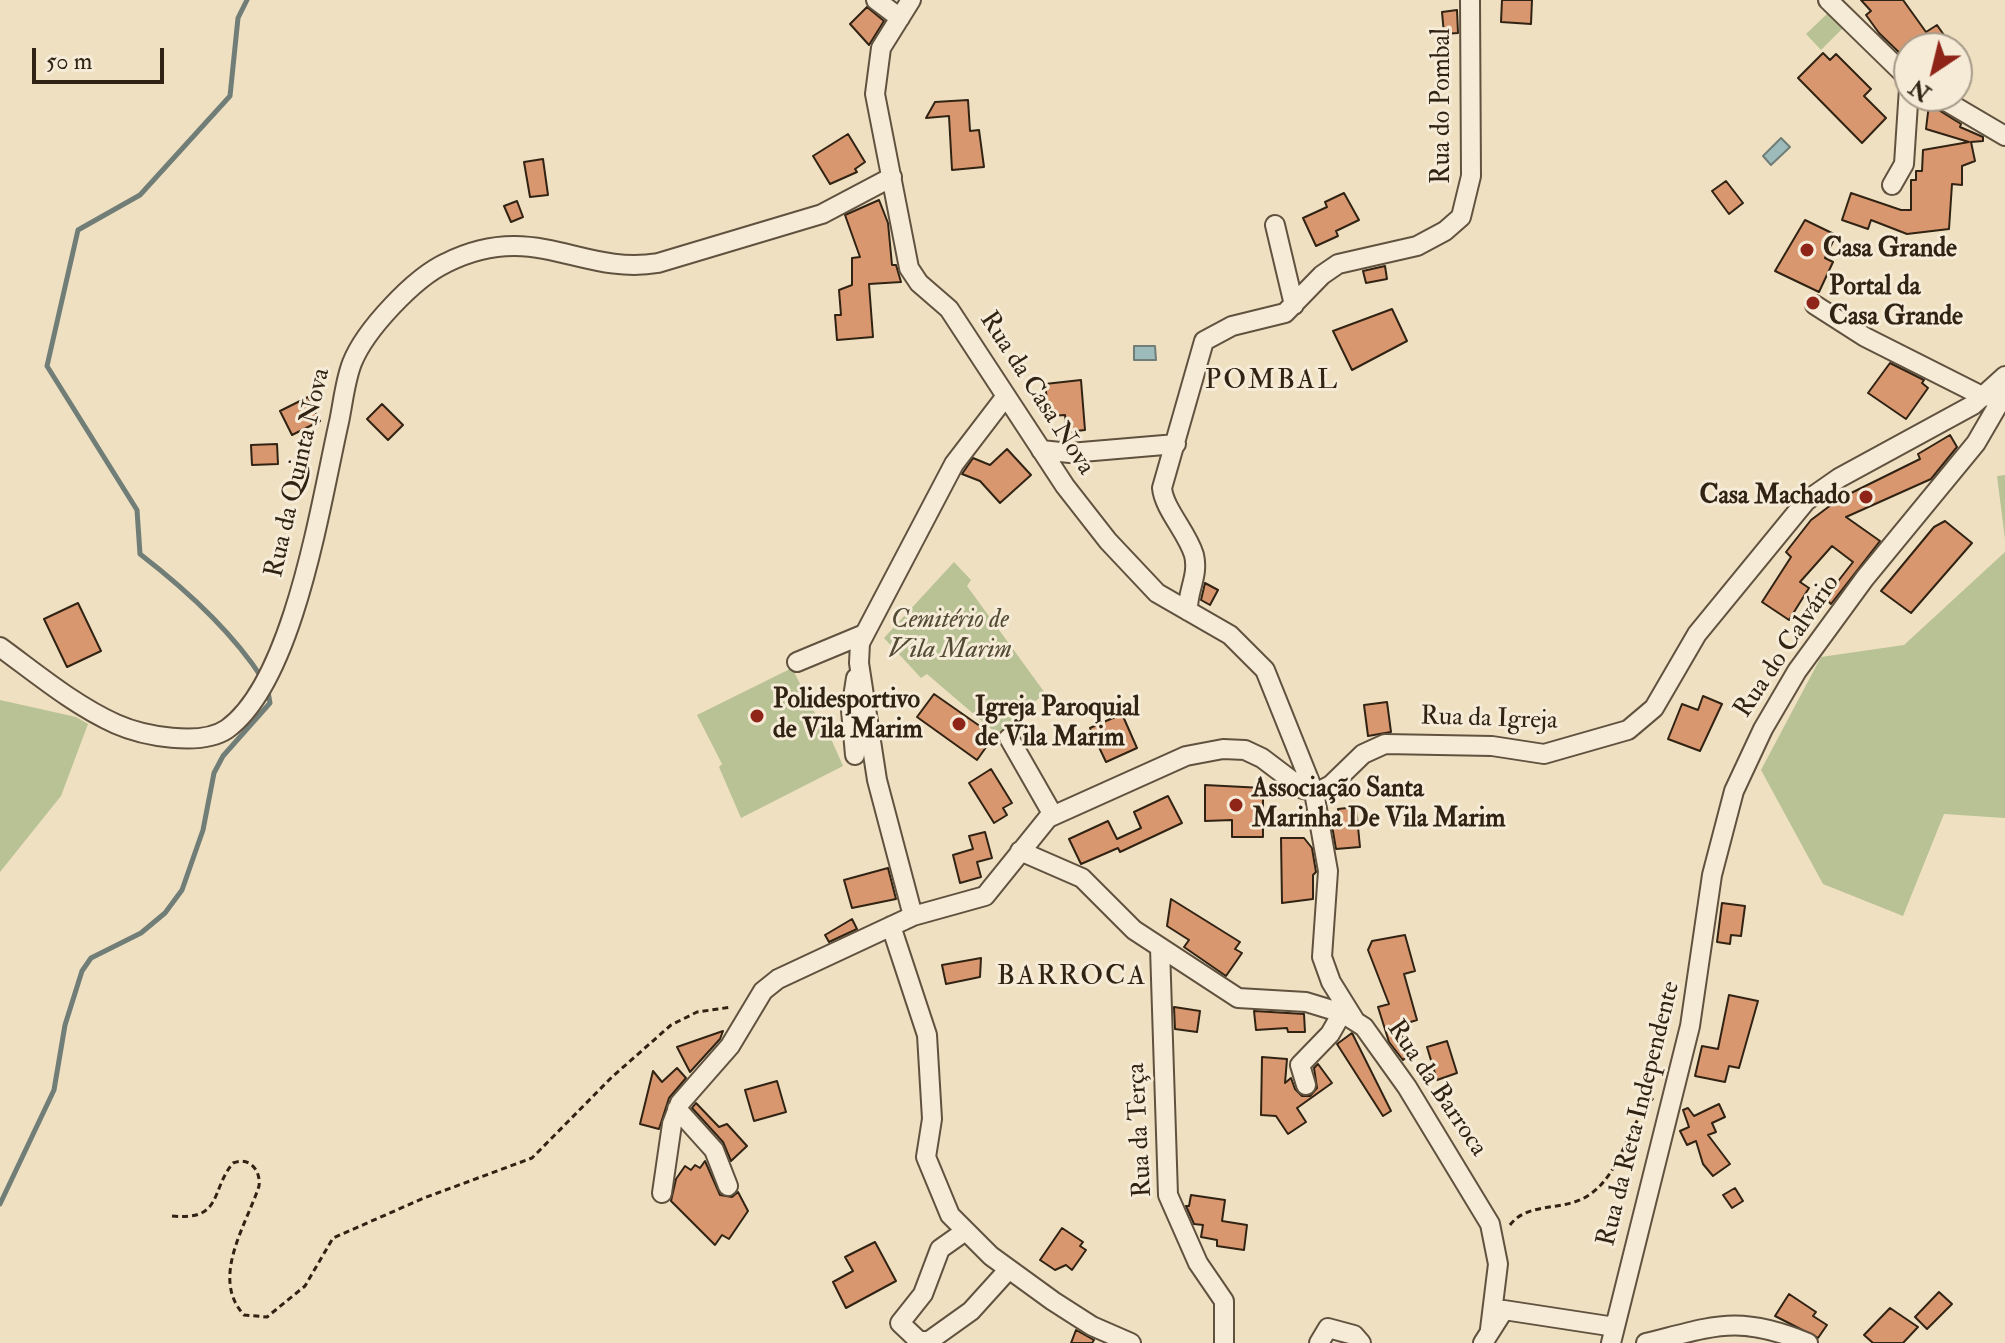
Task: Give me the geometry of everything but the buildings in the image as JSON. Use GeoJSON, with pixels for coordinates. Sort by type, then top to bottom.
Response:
{"type":"FeatureCollection","features":[{"type":"Feature","properties":{"kind":"street"},"geometry":{"type":"LineString","coordinates":[[876,0],[900,18]]}},
{"type":"Feature","properties":{"kind":"street","name":"Rua da Casa Nova"},"geometry":{"type":"LineString","coordinates":[[911,0],[884,41],[876,72],[876,110],[909,268],[922,286],[949,309],[1073,498],[1157,593],[1188,611]]}},
{"type":"Feature","properties":{"kind":"street","name":"Rua do Pombal"},"geometry":{"type":"LineString","coordinates":[[1188,611],[1196,576],[1194,556],[1184,529],[1162,492],[1204,341],[1227,327],[1280,315],[1330,268],[1417,246],[1445,231],[1461,217],[1471,176],[1470,0]]}},
{"type":"Feature","properties":{"kind":"street"},"geometry":{"type":"LineString","coordinates":[[1828,0],[1893,63]]}},
{"type":"Feature","properties":{"kind":"street"},"geometry":{"type":"LineString","coordinates":[[1892,185],[1906,158],[1908,112]]}},
{"type":"Feature","properties":{"kind":"street"},"geometry":{"type":"LineString","coordinates":[[1964,112],[2005,136]]}},
{"type":"Feature","properties":{"kind":"street","name":"Rua da Quinta Nova"},"geometry":{"type":"LineString","coordinates":[[0,647],[76,702],[117,725],[179,739],[209,737],[228,729],[274,670],[312,545],[352,362],[378,323],[410,289],[443,264],[467,254],[513,245],[538,246],[638,265],[658,263],[822,214],[892,177]]}},
{"type":"Feature","properties":{"kind":"street"},"geometry":{"type":"LineString","coordinates":[[1275,225],[1294,305]]}},
{"type":"Feature","properties":{"kind":"street"},"geometry":{"type":"LineString","coordinates":[[1815,305],[1869,339],[1984,397]]}},
{"type":"Feature","properties":{"kind":"street","name":"Rua da Igreja"},"geometry":{"type":"LineString","coordinates":[[1314,792],[1326,788],[1363,754],[1385,744],[1492,746],[1544,754],[1628,730],[1654,708],[1697,634],[1806,501],[1839,478],[1984,397],[2005,376]]}},
{"type":"Feature","properties":{"kind":"street","name":"Rua do Calvário"},"geometry":{"type":"LineString","coordinates":[[1710,895],[1718,848],[1734,791],[1781,698],[1865,578],[1984,432],[2005,393]]}},
{"type":"Feature","properties":{"kind":"street"},"geometry":{"type":"LineString","coordinates":[[855,755],[851,710],[862,635],[918,537],[954,464],[1006,396]]}},
{"type":"Feature","properties":{"kind":"street"},"geometry":{"type":"LineString","coordinates":[[1041,450],[1070,453],[1176,444]]}},
{"type":"Feature","properties":{"kind":"street"},"geometry":{"type":"LineString","coordinates":[[1188,611],[1230,635],[1261,664],[1314,792]]}},
{"type":"Feature","properties":{"kind":"street"},"geometry":{"type":"LineString","coordinates":[[797,662],[862,635]]}},
{"type":"Feature","properties":{"kind":"street"},"geometry":{"type":"LineString","coordinates":[[859,663],[882,803],[913,916]]}},
{"type":"Feature","properties":{"kind":"street"},"geometry":{"type":"LineString","coordinates":[[1009,738],[1053,815]]}},
{"type":"Feature","properties":{"kind":"street"},"geometry":{"type":"LineString","coordinates":[[662,1193],[677,1109],[735,1039],[763,991],[778,979],[846,950],[913,916],[985,896],[1041,823],[1177,759],[1223,749],[1251,752],[1303,789],[1314,792]]}},
{"type":"Feature","properties":{"kind":"street","name":"Rua da Barroca"},"geometry":{"type":"LineString","coordinates":[[1314,792],[1328,871],[1322,957],[1348,1016],[1372,1037],[1478,1199],[1496,1248],[1498,1275],[1486,1336]]}},
{"type":"Feature","properties":{"kind":"street"},"geometry":{"type":"LineString","coordinates":[[1020,851],[1082,878],[1128,924],[1160,948],[1243,999],[1298,1000],[1348,1016],[1300,1065],[1306,1085]]}},
{"type":"Feature","properties":{"kind":"street","name":"Rua da Reta Independente"},"geometry":{"type":"LineString","coordinates":[[1613,1335],[1696,997],[1710,895]]}},
{"type":"Feature","properties":{"kind":"street"},"geometry":{"type":"LineString","coordinates":[[891,926],[929,1043],[927,1083],[932,1119],[926,1157],[946,1207],[964,1232],[1009,1269],[1084,1321],[1131,1343]]}},
{"type":"Feature","properties":{"kind":"street","name":"Rua da Terça"},"geometry":{"type":"LineString","coordinates":[[1160,948],[1168,1195],[1198,1263],[1224,1301],[1224,1343]]}},
{"type":"Feature","properties":{"kind":"street"},"geometry":{"type":"LineString","coordinates":[[677,1109],[714,1150],[728,1186]]}},
{"type":"Feature","properties":{"kind":"street"},"geometry":{"type":"LineString","coordinates":[[964,1232],[940,1249],[923,1294],[900,1323],[916,1339],[929,1341],[963,1318],[1009,1269]]}},
{"type":"Feature","properties":{"kind":"street"},"geometry":{"type":"LineString","coordinates":[[1486,1336],[1500,1312],[1508,1309],[1613,1335]]}},
{"type":"Feature","properties":{"kind":"street"},"geometry":{"type":"LineString","coordinates":[[1646,1343],[1723,1324],[1769,1329],[1808,1343]]}},
{"type":"Feature","properties":{"kind":"street"},"geometry":{"type":"LineString","coordinates":[[1319,1343],[1328,1328],[1354,1335],[1361,1343]]}},
{"type":"Feature","properties":{"kind":"path"},"geometry":{"type":"LineString","coordinates":[[172,1216],[185,1217],[208,1210],[218,1198],[223,1179],[233,1163],[243,1160],[251,1164],[260,1178],[259,1186],[231,1262],[229,1278],[233,1299],[244,1315],[267,1317],[305,1286],[333,1238],[424,1198],[532,1158],[629,1060],[679,1019],[697,1012],[732,1007],[763,991]]}},
{"type":"Feature","properties":{"kind":"path"},"geometry":{"type":"LineString","coordinates":[[1496,1248],[1515,1217],[1577,1201],[1599,1186],[1639,1114],[1678,1073]]}},
{"type":"Feature","properties":{"kind":"green space"},"geometry":{"type":"Polygon","coordinates":[[[1828,13],[1843,28],[1821,50],[1806,34],[1828,13]]]}},
{"type":"Feature","properties":{"kind":"green space"},"geometry":{"type":"Polygon","coordinates":[[[2005,475],[2005,539],[1997,476],[2005,475]]]}},
{"type":"Feature","properties":{"kind":"green space"},"geometry":{"type":"Polygon","coordinates":[[[2005,552],[2005,818],[1944,814],[1903,916],[1823,884],[1761,770],[1821,657],[1904,645],[2005,552]]]}},
{"type":"Feature","properties":{"kind":"green space","name":"Cemitério de Vila Marim"},"geometry":{"type":"Polygon","coordinates":[[[954,562],[971,580],[967,586],[1045,693],[997,734],[927,674],[921,678],[884,638],[954,562]]]}},
{"type":"Feature","properties":{"kind":"green space"},"geometry":{"type":"Polygon","coordinates":[[[792,668],[817,717],[821,716],[843,766],[741,818],[719,767],[722,764],[697,715],[792,668]]]}},
{"type":"Feature","properties":{"kind":"green space"},"geometry":{"type":"Polygon","coordinates":[[[0,700],[76,717],[88,724],[61,796],[0,872],[0,700]]]}},
{"type":"Feature","properties":{"kind":"water"},"geometry":{"type":"Polygon","coordinates":[[[1781,138],[1790,147],[1771,165],[1763,156],[1781,138]]]}},
{"type":"Feature","properties":{"kind":"water"},"geometry":{"type":"Polygon","coordinates":[[[1134,346],[1155,346],[1156,360],[1134,360],[1134,346]]]}},
{"type":"Feature","properties":{"kind":"waterway"},"geometry":{"type":"LineString","coordinates":[[247,0],[238,18],[230,96],[140,195],[78,230],[47,366],[137,510],[140,554],[206,611],[236,643],[262,678]]}},
{"type":"Feature","properties":{"kind":"waterway"},"geometry":{"type":"LineString","coordinates":[[0,1204],[54,1090],[65,1025],[82,971],[91,958],[141,933],[165,913],[182,890],[203,830],[214,773],[223,756],[270,703],[267,686]]}},
{"type":"Feature","properties":{"kind":"place","name":"Casa Grande"},"geometry":{"type":"Point","coordinates":[1807,250]}},
{"type":"Feature","properties":{"kind":"place","name":"Portal da Casa Grande"},"geometry":{"type":"Point","coordinates":[1813,303]}},
{"type":"Feature","properties":{"kind":"place","name":"Casa Machado"},"geometry":{"type":"Point","coordinates":[1866,497]}},
{"type":"Feature","properties":{"kind":"place","name":"Polidesportivo de Vila Marim"},"geometry":{"type":"Point","coordinates":[757,716]}},
{"type":"Feature","properties":{"kind":"place","name":"Igreja Paroquial de Vila Marim"},"geometry":{"type":"Point","coordinates":[959,724]}},
{"type":"Feature","properties":{"kind":"place","name":"Associação Santa Marinha De Vila Marim"},"geometry":{"type":"Point","coordinates":[1236,805]}},
{"type":"Feature","properties":{"kind":"district","name":"POMBAL"},"geometry":{"type":"Point","coordinates":[1272,382]}},
{"type":"Feature","properties":{"kind":"district","name":"BARROCA"},"geometry":{"type":"Point","coordinates":[1072,978]}}]}
